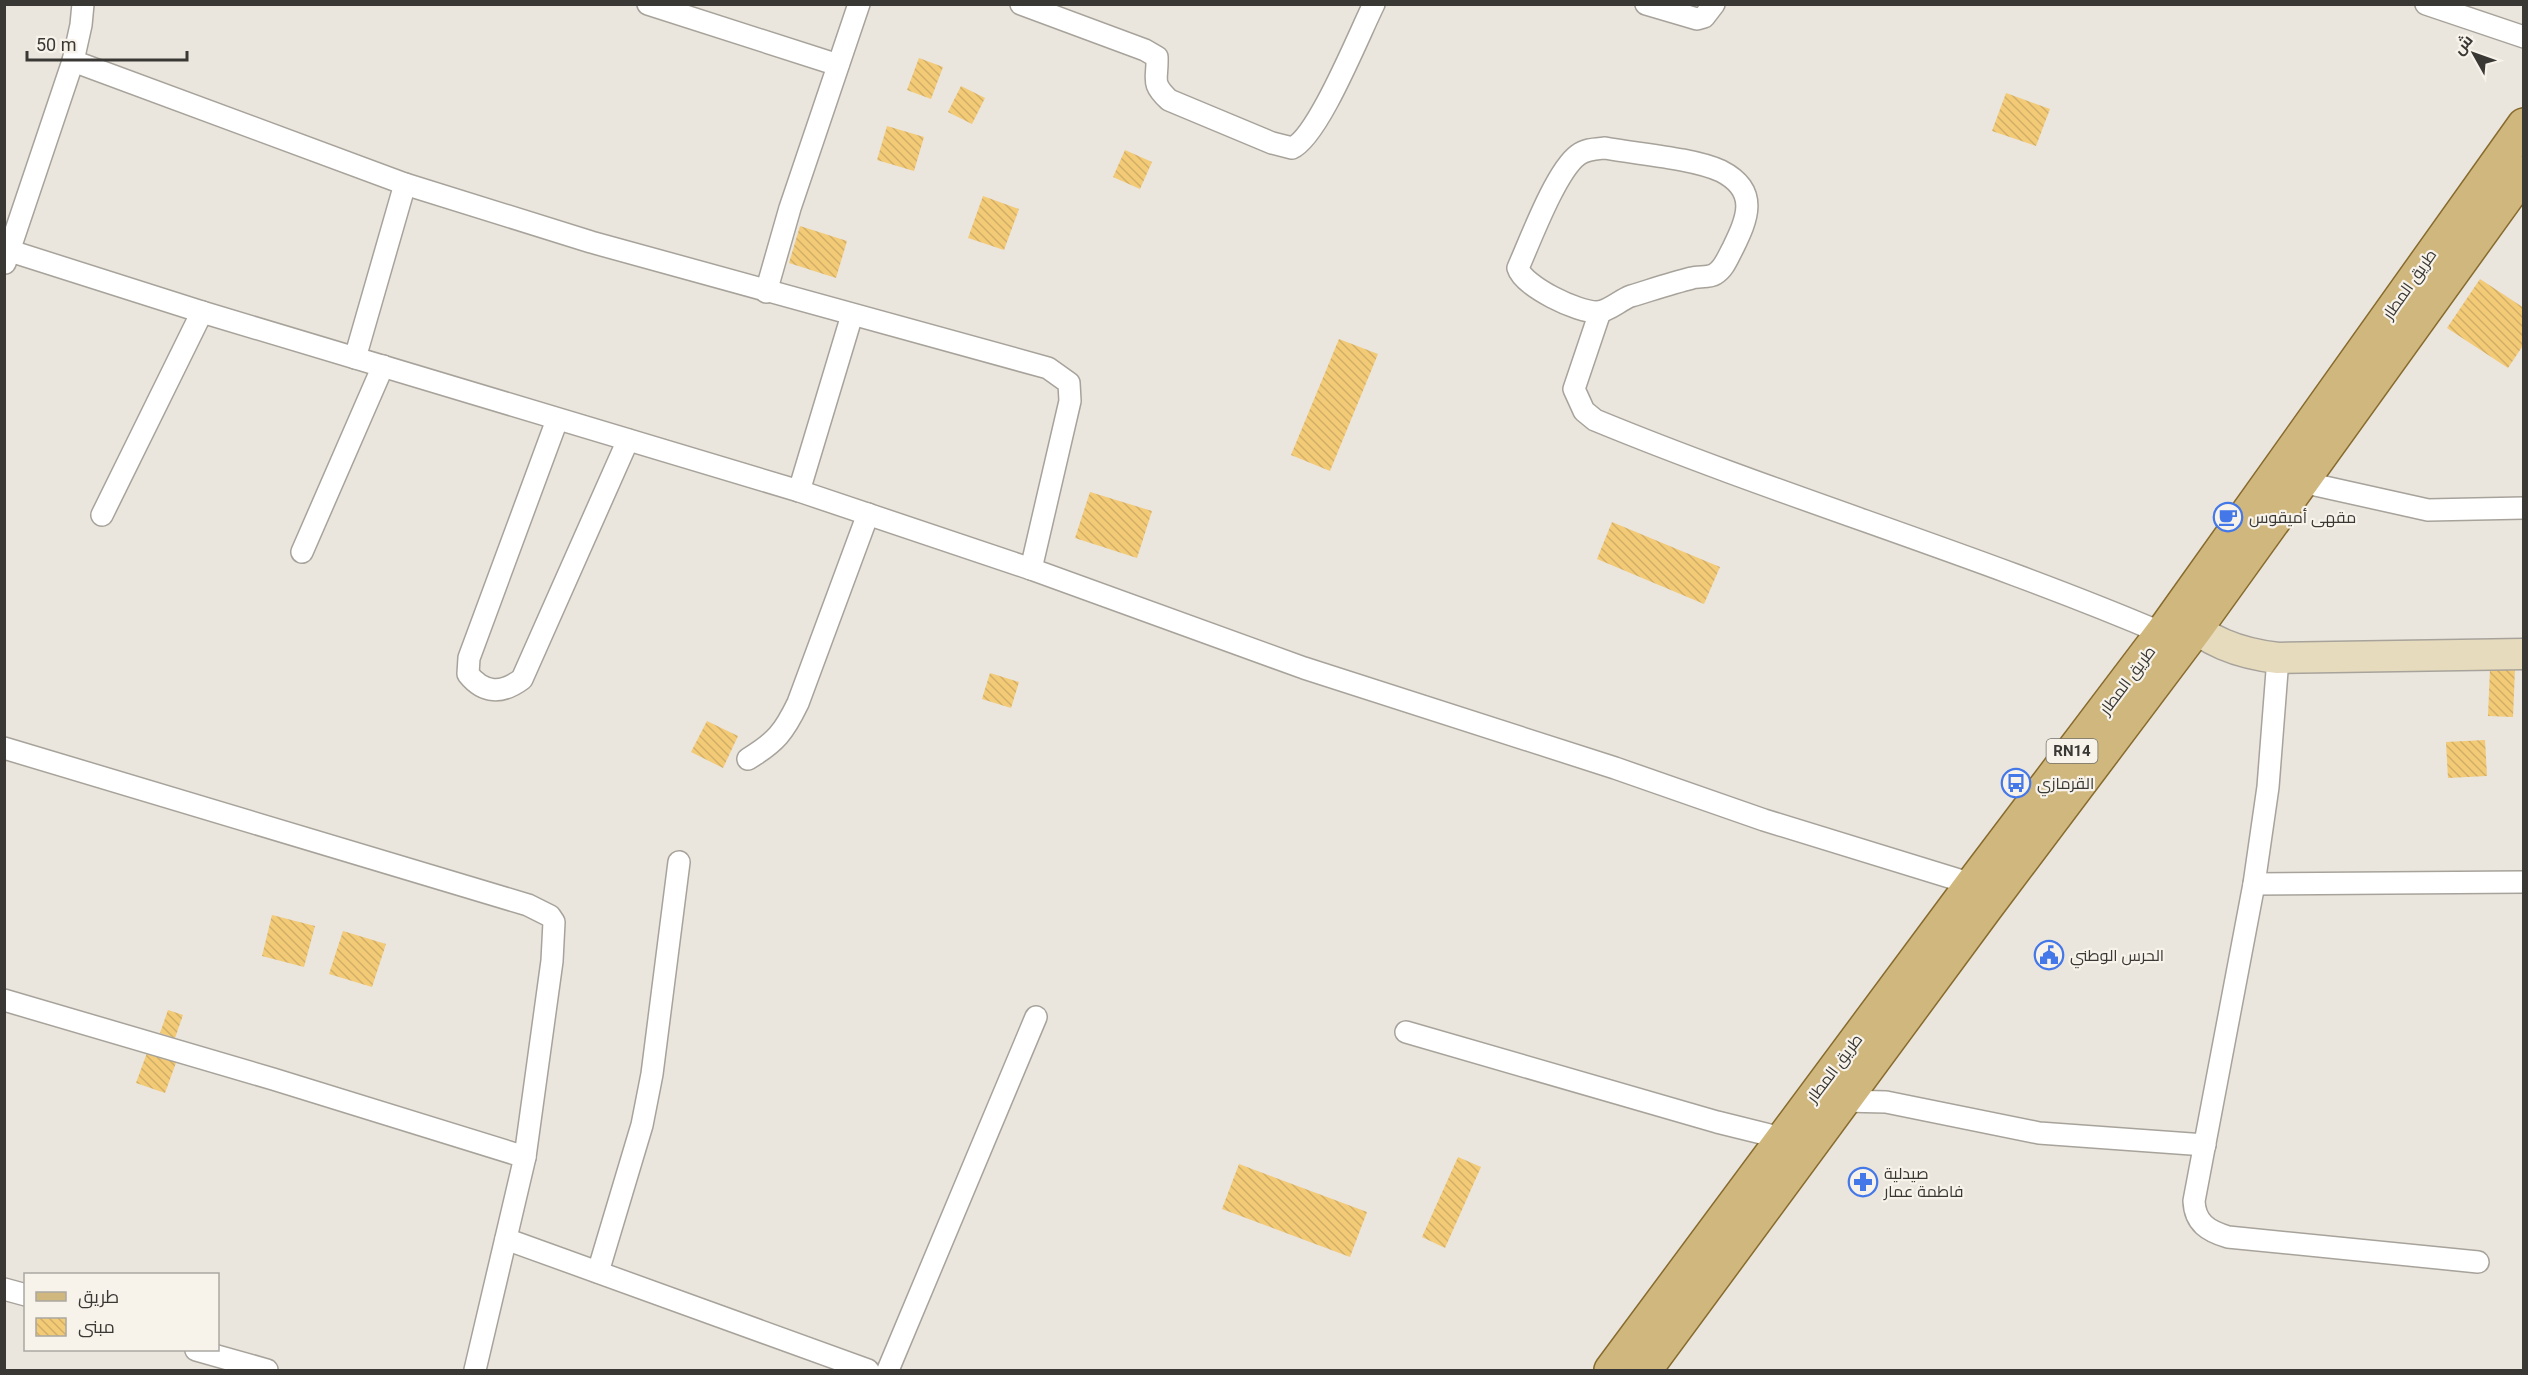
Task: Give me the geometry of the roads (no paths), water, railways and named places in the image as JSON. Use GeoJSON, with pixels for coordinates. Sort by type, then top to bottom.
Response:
{"type":"FeatureCollection","features":[{"type":"Feature","properties":{"kind":"main road","name":"طريق المطار"},"geometry":{"type":"LineString","coordinates":[[1645,1371],[1844,1101],[2177,626],[2523,125]]}},
{"type":"Feature","properties":{"kind":"main road","name":"طريق المطار"},"geometry":{"type":"LineString","coordinates":[[1614,1369],[1782,1138],[1972,884],[2177,626],[2302,482],[2523,173]]}},
{"type":"Feature","properties":{"kind":"street"},"geometry":{"type":"LineString","coordinates":[[82,4],[81,25],[73,61],[6,254],[799,491],[1031,569],[1304,668],[1615,768],[1764,820],[1972,884]]}},
{"type":"Feature","properties":{"kind":"street"},"geometry":{"type":"LineString","coordinates":[[648,4],[838,66]]}},
{"type":"Feature","properties":{"kind":"street"},"geometry":{"type":"LineString","coordinates":[[766,292],[790,208],[859,4]]}},
{"type":"Feature","properties":{"kind":"street"},"geometry":{"type":"LineString","coordinates":[[1021,4],[1145,50],[1157,57],[1154,79],[1158,90],[1169,100],[1272,143],[1292,148],[1299,145],[1307,136],[1336,83],[1374,4]]}},
{"type":"Feature","properties":{"kind":"street"},"geometry":{"type":"LineString","coordinates":[[1646,4],[1697,19],[1704,17],[1714,4]]}},
{"type":"Feature","properties":{"kind":"street"},"geometry":{"type":"LineString","coordinates":[[2426,4],[2523,37]]}},
{"type":"Feature","properties":{"kind":"street"},"geometry":{"type":"LineString","coordinates":[[73,61],[405,184],[591,243],[1048,368],[1069,383],[1071,401],[1031,569]]}},
{"type":"Feature","properties":{"kind":"street"},"geometry":{"type":"LineString","coordinates":[[1600,312],[1582,310],[1530,285],[1520,276],[1518,268],[1564,169],[1588,149],[1605,148],[1704,165],[1722,172],[1735,182],[1747,200],[1748,217],[1725,264],[1714,275],[1694,277],[1627,297],[1600,312],[1574,389],[1584,411],[1595,420],[1748,479],[2086,601],[2177,626],[2241,653],[2278,658],[2523,654]]}},
{"type":"Feature","properties":{"kind":"street"},"geometry":{"type":"LineString","coordinates":[[355,357],[405,184]]}},
{"type":"Feature","properties":{"kind":"street"},"geometry":{"type":"LineString","coordinates":[[102,515],[202,312]]}},
{"type":"Feature","properties":{"kind":"street"},"geometry":{"type":"LineString","coordinates":[[799,491],[852,315]]}},
{"type":"Feature","properties":{"kind":"street"},"geometry":{"type":"LineString","coordinates":[[302,552],[383,366]]}},
{"type":"Feature","properties":{"kind":"street"},"geometry":{"type":"LineString","coordinates":[[557,420],[469,658],[468,674],[476,684],[496,692],[509,689],[522,679],[628,440]]}},
{"type":"Feature","properties":{"kind":"street"},"geometry":{"type":"LineString","coordinates":[[2302,482],[2428,510],[2523,508]]}},
{"type":"Feature","properties":{"kind":"street"},"geometry":{"type":"LineString","coordinates":[[748,759],[770,746],[783,732],[798,703],[868,514]]}},
{"type":"Feature","properties":{"kind":"street"},"geometry":{"type":"LineString","coordinates":[[2278,658],[2268,787],[2254,884],[2194,1200],[2195,1211],[2201,1223],[2211,1232],[2263,1242],[2478,1262]]}},
{"type":"Feature","properties":{"kind":"street"},"geometry":{"type":"LineString","coordinates":[[4,748],[528,905],[550,916],[554,922],[552,961],[525,1157],[474,1371]]}},
{"type":"Feature","properties":{"kind":"street"},"geometry":{"type":"LineString","coordinates":[[598,1272],[634,1154],[652,1074],[679,862]]}},
{"type":"Feature","properties":{"kind":"street"},"geometry":{"type":"LineString","coordinates":[[2254,884],[2523,882]]}},
{"type":"Feature","properties":{"kind":"street"},"geometry":{"type":"LineString","coordinates":[[4,1000],[273,1079],[525,1157]]}},
{"type":"Feature","properties":{"kind":"street"},"geometry":{"type":"LineString","coordinates":[[888,1371],[1036,1017]]}},
{"type":"Feature","properties":{"kind":"street"},"geometry":{"type":"LineString","coordinates":[[1406,1032],[1717,1122],[1782,1138]]}},
{"type":"Feature","properties":{"kind":"street"},"geometry":{"type":"LineString","coordinates":[[1844,1101],[1886,1102],[2039,1133],[2205,1145]]}},
{"type":"Feature","properties":{"kind":"street"},"geometry":{"type":"LineString","coordinates":[[506,1239],[867,1371]]}},
{"type":"Feature","properties":{"kind":"street"},"geometry":{"type":"LineString","coordinates":[[4,1289],[24,1295]]}},
{"type":"Feature","properties":{"kind":"street"},"geometry":{"type":"LineString","coordinates":[[199,1351],[267,1371]]}},
{"type":"Feature","properties":{"kind":"place","name":"مقهى أميقوس"},"geometry":{"type":"Point","coordinates":[2228,517]}},
{"type":"Feature","properties":{"kind":"place","name":"القرمازي"},"geometry":{"type":"Point","coordinates":[2016,783]}},
{"type":"Feature","properties":{"kind":"place","name":"الحرس الوطني"},"geometry":{"type":"Point","coordinates":[2049,955]}},
{"type":"Feature","properties":{"kind":"place","name":"صيدلية فاطمة عمار"},"geometry":{"type":"Point","coordinates":[1863,1182]}}]}
